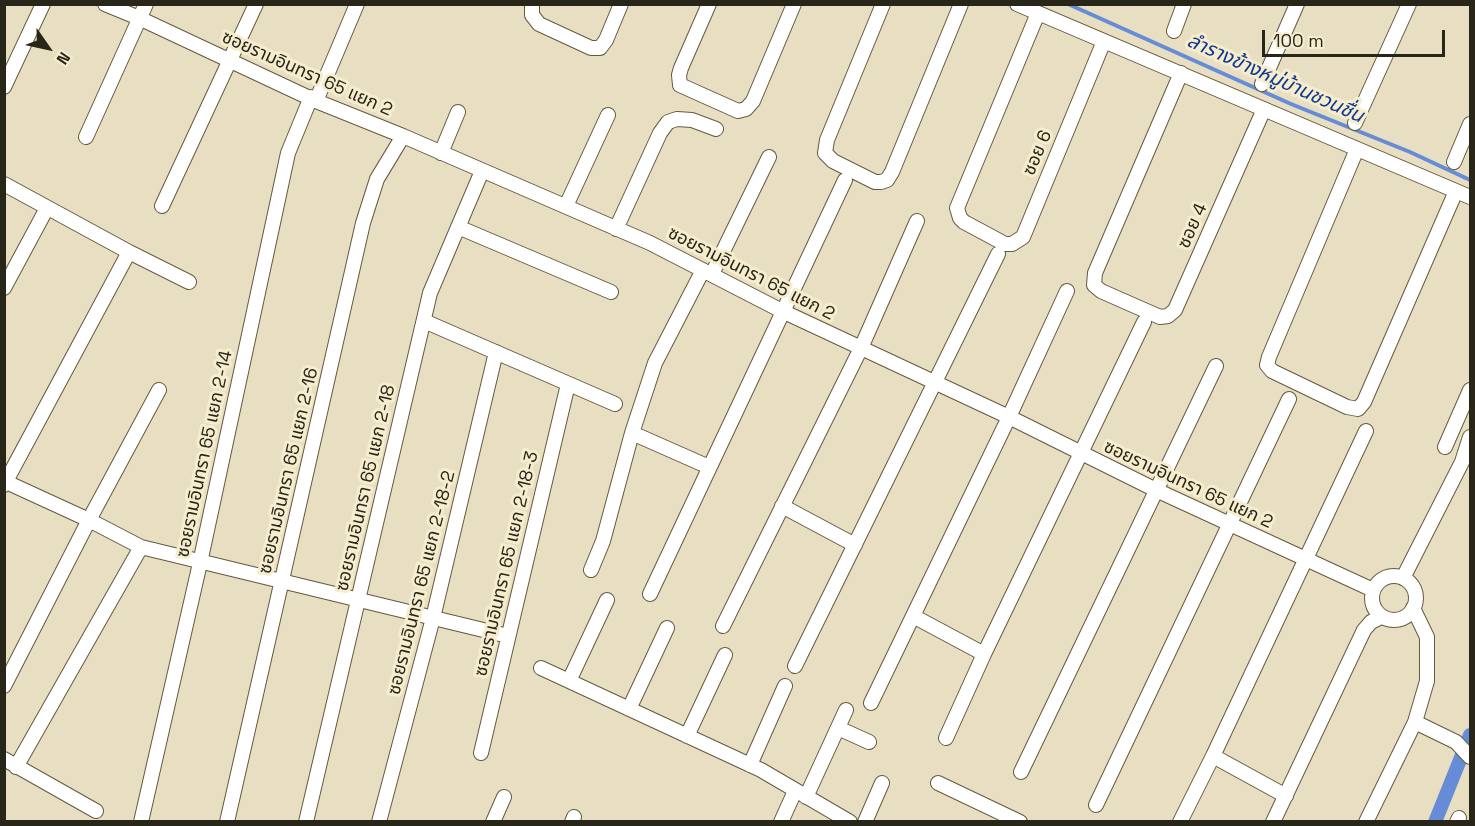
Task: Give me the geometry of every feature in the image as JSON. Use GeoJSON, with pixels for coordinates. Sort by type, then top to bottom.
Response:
{"type":"FeatureCollection","features":[{"type":"Feature","properties":{"kind":"street"},"geometry":{"type":"LineString","coordinates":[[4,87],[43,4]]}},
{"type":"Feature","properties":{"kind":"street","name":"ซอยรามอินทรา 65 แยก 2"},"geometry":{"type":"LineString","coordinates":[[105,4],[313,99],[616,229],[1156,490],[1373,590]]}},
{"type":"Feature","properties":{"kind":"street"},"geometry":{"type":"LineString","coordinates":[[86,137],[146,4]]}},
{"type":"Feature","properties":{"kind":"street"},"geometry":{"type":"LineString","coordinates":[[162,206],[256,4]]}},
{"type":"Feature","properties":{"kind":"street","name":"ซอยรามอินทรา 65 แยก 2-14"},"geometry":{"type":"LineString","coordinates":[[141,822],[200,562],[288,153],[357,4]]}},
{"type":"Feature","properties":{"kind":"street"},"geometry":{"type":"LineString","coordinates":[[532,4],[532,15],[538,24],[591,48],[600,48],[606,40],[621,4]]}},
{"type":"Feature","properties":{"kind":"street"},"geometry":{"type":"LineString","coordinates":[[709,4],[679,75],[680,85],[738,111],[746,110],[760,86],[794,4]]}},
{"type":"Feature","properties":{"kind":"street"},"geometry":{"type":"LineString","coordinates":[[883,4],[827,140],[825,153],[849,176],[875,182],[887,180],[961,4]]}},
{"type":"Feature","properties":{"kind":"street"},"geometry":{"type":"LineString","coordinates":[[1017,4],[1470,197]]}},
{"type":"Feature","properties":{"kind":"street"},"geometry":{"type":"LineString","coordinates":[[1174,31],[1184,4]]}},
{"type":"Feature","properties":{"kind":"street"},"geometry":{"type":"LineString","coordinates":[[1262,84],[1297,4]]}},
{"type":"Feature","properties":{"kind":"street"},"geometry":{"type":"LineString","coordinates":[[1355,123],[1409,4]]}},
{"type":"Feature","properties":{"kind":"street","name":"ซอย 6"},"geometry":{"type":"LineString","coordinates":[[1038,13],[957,208],[960,218],[1005,244],[1012,244],[1023,237],[1104,41]]}},
{"type":"Feature","properties":{"kind":"street","name":"ซอย 4"},"geometry":{"type":"LineString","coordinates":[[1181,73],[1095,273],[1094,285],[1101,291],[1160,317],[1168,316],[1175,310],[1264,109]]}},
{"type":"Feature","properties":{"kind":"street"},"geometry":{"type":"LineString","coordinates":[[441,153],[458,112]]}},
{"type":"Feature","properties":{"kind":"street"},"geometry":{"type":"LineString","coordinates":[[566,206],[608,115]]}},
{"type":"Feature","properties":{"kind":"street"},"geometry":{"type":"LineString","coordinates":[[616,229],[660,133],[668,122],[677,118],[692,120],[716,129]]}},
{"type":"Feature","properties":{"kind":"street"},"geometry":{"type":"LineString","coordinates":[[1454,162],[1470,124]]}},
{"type":"Feature","properties":{"kind":"street","name":"ซอยรามอินทรา 65 แยก 2-16"},"geometry":{"type":"LineString","coordinates":[[227,822],[363,223],[377,179],[403,136]]}},
{"type":"Feature","properties":{"kind":"street"},"geometry":{"type":"LineString","coordinates":[[1357,149],[1267,365],[1272,371],[1347,407],[1358,409],[1364,402],[1456,190]]}},
{"type":"Feature","properties":{"kind":"street"},"geometry":{"type":"LineString","coordinates":[[591,570],[603,541],[632,433],[655,363],[769,157]]}},
{"type":"Feature","properties":{"kind":"street","name":"ซอยรามอินทรา 65 แยก 2-18"},"geometry":{"type":"LineString","coordinates":[[306,822],[430,293],[482,171]]}},
{"type":"Feature","properties":{"kind":"street"},"geometry":{"type":"LineString","coordinates":[[650,594],[782,311],[849,176]]}},
{"type":"Feature","properties":{"kind":"street"},"geometry":{"type":"LineString","coordinates":[[4,183],[46,208],[189,282]]}},
{"type":"Feature","properties":{"kind":"street"},"geometry":{"type":"LineString","coordinates":[[4,288],[46,208]]}},
{"type":"Feature","properties":{"kind":"street"},"geometry":{"type":"LineString","coordinates":[[723,626],[861,348],[917,221]]}},
{"type":"Feature","properties":{"kind":"street"},"geometry":{"type":"LineString","coordinates":[[458,227],[611,292]]}},
{"type":"Feature","properties":{"kind":"street"},"geometry":{"type":"LineString","coordinates":[[129,252],[5,483],[89,520],[141,547],[508,636]]}},
{"type":"Feature","properties":{"kind":"street"},"geometry":{"type":"LineString","coordinates":[[795,666],[998,254]]}},
{"type":"Feature","properties":{"kind":"street"},"geometry":{"type":"LineString","coordinates":[[871,703],[1067,291]]}},
{"type":"Feature","properties":{"kind":"street"},"geometry":{"type":"LineString","coordinates":[[424,321],[615,404]]}},
{"type":"Feature","properties":{"kind":"street"},"geometry":{"type":"LineString","coordinates":[[946,738],[1144,322]]}},
{"type":"Feature","properties":{"kind":"street","name":"ซอยรามอินทรา 65 แยก 2-18-2"},"geometry":{"type":"LineString","coordinates":[[380,822],[433,618],[496,352]]}},
{"type":"Feature","properties":{"kind":"street"},"geometry":{"type":"LineString","coordinates":[[1021,772],[1216,366]]}},
{"type":"Feature","properties":{"kind":"street","name":"ซอยรามอินทรา 65 แยก 2-18-3"},"geometry":{"type":"LineString","coordinates":[[481,753],[568,384]]}},
{"type":"Feature","properties":{"kind":"street"},"geometry":{"type":"LineString","coordinates":[[4,686],[159,390]]}},
{"type":"Feature","properties":{"kind":"street"},"geometry":{"type":"LineString","coordinates":[[1445,447],[1470,390]]}},
{"type":"Feature","properties":{"kind":"street"},"geometry":{"type":"LineString","coordinates":[[1096,805],[1289,399]]}},
{"type":"Feature","properties":{"kind":"street"},"geometry":{"type":"LineString","coordinates":[[1180,822],[1366,431]]}},
{"type":"Feature","properties":{"kind":"street"},"geometry":{"type":"LineString","coordinates":[[632,433],[709,466]]}},
{"type":"Feature","properties":{"kind":"street"},"geometry":{"type":"LineString","coordinates":[[1403,578],[1462,462],[1470,437]]}},
{"type":"Feature","properties":{"kind":"street"},"geometry":{"type":"LineString","coordinates":[[782,507],[855,545]]}},
{"type":"Feature","properties":{"kind":"street"},"geometry":{"type":"LineString","coordinates":[[96,811],[10,763],[141,547]]}},
{"type":"Feature","properties":{"kind":"street"},"geometry":{"type":"LineString","coordinates":[[1389,577],[1403,578],[1413,588],[1416,602],[1402,618],[1388,620],[1381,616],[1372,604],[1373,590],[1377,584],[1389,577]]}},
{"type":"Feature","properties":{"kind":"street"},"geometry":{"type":"LineString","coordinates":[[569,681],[607,600]]}},
{"type":"Feature","properties":{"kind":"street"},"geometry":{"type":"LineString","coordinates":[[1366,822],[1415,722],[1427,681],[1427,637],[1413,608]]}},
{"type":"Feature","properties":{"kind":"street"},"geometry":{"type":"LineString","coordinates":[[914,616],[984,654]]}},
{"type":"Feature","properties":{"kind":"street"},"geometry":{"type":"LineString","coordinates":[[1273,822],[1364,630],[1381,616]]}},
{"type":"Feature","properties":{"kind":"street"},"geometry":{"type":"LineString","coordinates":[[629,709],[667,628]]}},
{"type":"Feature","properties":{"kind":"street"},"geometry":{"type":"LineString","coordinates":[[687,736],[725,655]]}},
{"type":"Feature","properties":{"kind":"street"},"geometry":{"type":"LineString","coordinates":[[541,668],[750,765],[850,822]]}},
{"type":"Feature","properties":{"kind":"street"},"geometry":{"type":"LineString","coordinates":[[750,765],[785,686]]}},
{"type":"Feature","properties":{"kind":"street"},"geometry":{"type":"LineString","coordinates":[[781,822],[801,794],[846,710]]}},
{"type":"Feature","properties":{"kind":"street"},"geometry":{"type":"LineString","coordinates":[[1415,722],[1456,742],[1470,757]]}},
{"type":"Feature","properties":{"kind":"street"},"geometry":{"type":"LineString","coordinates":[[838,728],[869,742]]}},
{"type":"Feature","properties":{"kind":"street"},"geometry":{"type":"LineString","coordinates":[[1213,756],[1286,796]]}},
{"type":"Feature","properties":{"kind":"street"},"geometry":{"type":"LineString","coordinates":[[865,822],[882,783]]}},
{"type":"Feature","properties":{"kind":"street"},"geometry":{"type":"LineString","coordinates":[[938,783],[1020,822]]}},
{"type":"Feature","properties":{"kind":"street"},"geometry":{"type":"LineString","coordinates":[[493,822],[504,797]]}},
{"type":"Feature","properties":{"kind":"waterway","name":"ลำรางข้างหมู่บ้านชวนชื่น"},"geometry":{"type":"LineString","coordinates":[[1068,4],[1291,104],[1410,152],[1470,180]]}},
{"type":"Feature","properties":{"kind":"waterway"},"geometry":{"type":"LineString","coordinates":[[1435,822],[1470,735]]}}]}
